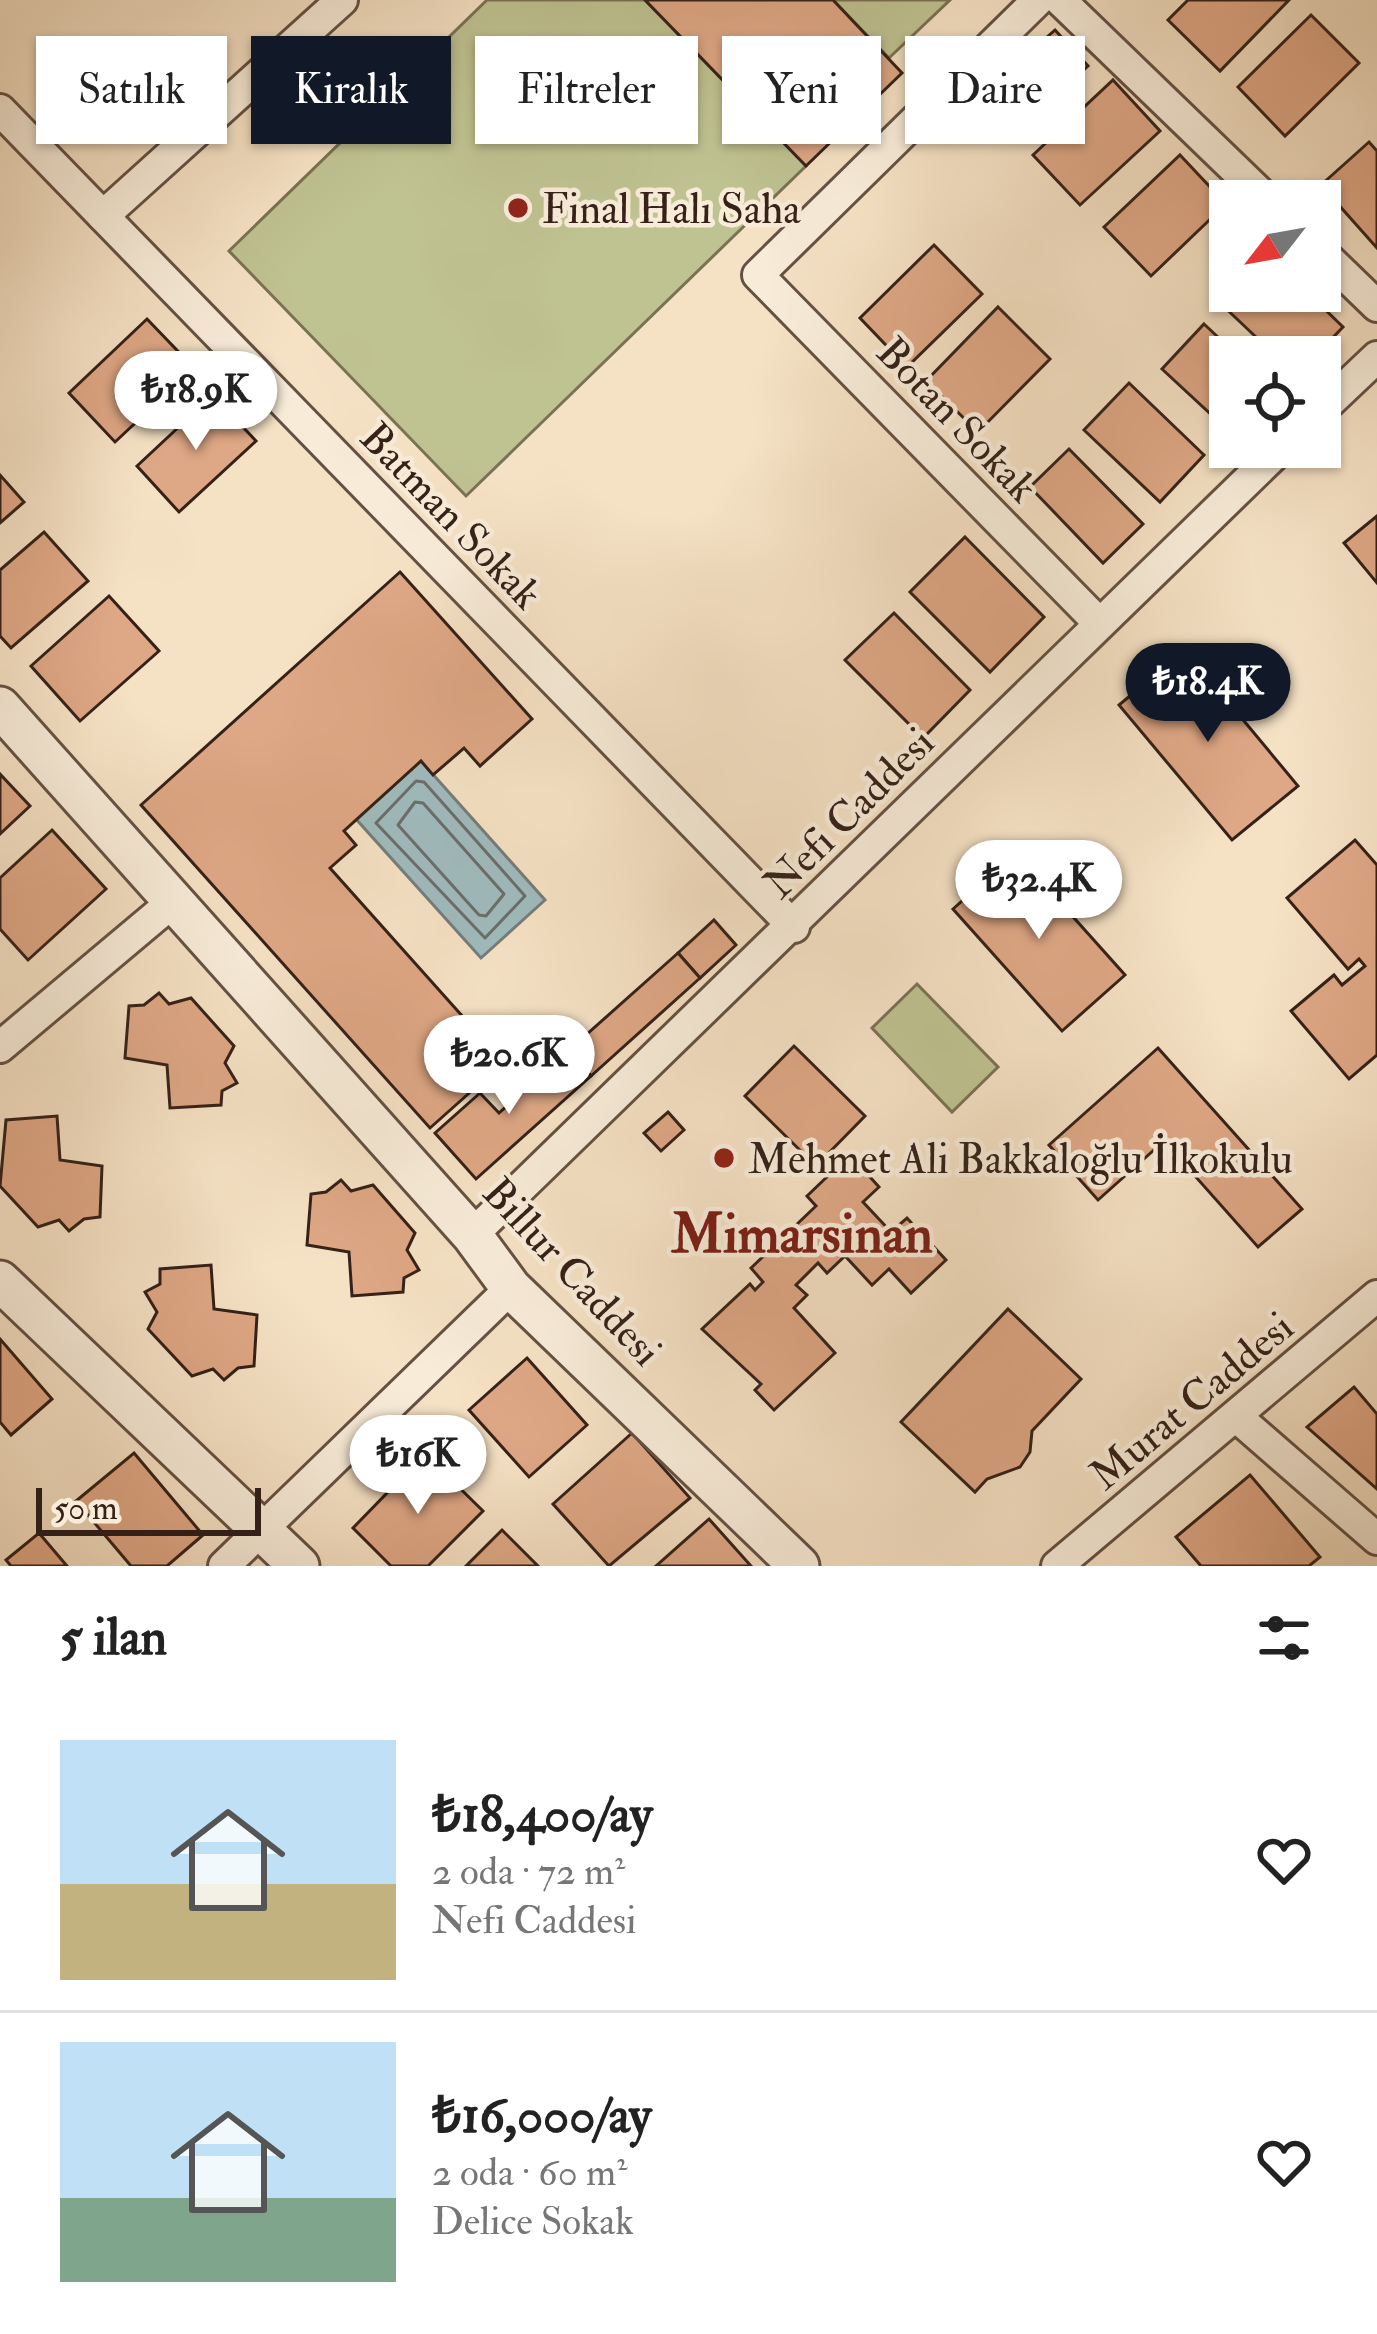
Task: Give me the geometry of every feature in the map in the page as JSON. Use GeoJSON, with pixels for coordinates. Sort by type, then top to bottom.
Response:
{"type":"FeatureCollection","features":[{"type":"Feature","properties":{"kind":"street"},"geometry":{"type":"LineString","coordinates":[[103,216],[342,0]]}},
{"type":"Feature","properties":{"kind":"street","name":"Botan Sokak"},"geometry":{"type":"LineString","coordinates":[[1038,0],[758,275],[1097,621]]}},
{"type":"Feature","properties":{"kind":"street"},"geometry":{"type":"LineString","coordinates":[[1060,0],[1246,180]]}},
{"type":"Feature","properties":{"kind":"street","name":"Batman Sokak"},"geometry":{"type":"LineString","coordinates":[[0,110],[794,927]]}},
{"type":"Feature","properties":{"kind":"street"},"geometry":{"type":"LineString","coordinates":[[1341,271],[1377,306]]}},
{"type":"Feature","properties":{"kind":"street"},"geometry":{"type":"LineString","coordinates":[[1341,391],[1377,357]]}},
{"type":"Feature","properties":{"kind":"street","name":"Nefi Caddesi"},"geometry":{"type":"LineString","coordinates":[[472,1235],[794,927],[1097,621],[1260,468]]}},
{"type":"Feature","properties":{"kind":"street","name":"Billur Caddesi"},"geometry":{"type":"LineString","coordinates":[[0,707],[472,1235],[511,1288],[800,1566]]}},
{"type":"Feature","properties":{"kind":"street"},"geometry":{"type":"LineString","coordinates":[[0,1047],[175,900]]}},
{"type":"Feature","properties":{"kind":"street"},"geometry":{"type":"LineString","coordinates":[[0,1281],[299,1566]]}},
{"type":"Feature","properties":{"kind":"street"},"geometry":{"type":"LineString","coordinates":[[224,1566],[511,1288]]}},
{"type":"Feature","properties":{"kind":"street","name":"Murat Caddesi"},"geometry":{"type":"LineString","coordinates":[[1057,1566],[1238,1418],[1377,1296]]}},
{"type":"Feature","properties":{"kind":"street"},"geometry":{"type":"LineString","coordinates":[[1238,1418],[1377,1539]]}},
{"type":"Feature","properties":{"kind":"green space","name":"Final Halı Saha"},"geometry":{"type":"Polygon","coordinates":[[[487,0],[645,0],[680,36],[475,36],[475,144],[698,144],[698,55],[722,79],[722,144],[785,144],[806,166],[466,496],[229,251],[339,144],[451,144],[450,36],[487,0]]]}},
{"type":"Feature","properties":{"kind":"green space"},"geometry":{"type":"Polygon","coordinates":[[[833,0],[950,0],[912,36],[905,36],[905,43],[889,58],[881,50],[881,36],[868,36],[833,0]]]}},
{"type":"Feature","properties":{"kind":"green space"},"geometry":{"type":"Polygon","coordinates":[[[917,984],[998,1067],[952,1112],[872,1028],[917,984]]]}},
{"type":"Feature","properties":{"kind":"water"},"geometry":{"type":"Polygon","coordinates":[[[421,761],[545,900],[481,958],[356,819],[421,761]]]}},
{"type":"Feature","properties":{"kind":"building"},"geometry":{"type":"Polygon","coordinates":[[[645,0],[833,0],[867,36],[722,36],[722,79],[698,55],[698,36],[680,36],[645,0]]]}},
{"type":"Feature","properties":{"kind":"building"},"geometry":{"type":"Polygon","coordinates":[[[1188,0],[1289,0],[1220,71],[1168,20],[1188,0]]]}},
{"type":"Feature","properties":{"kind":"building"},"geometry":{"type":"Polygon","coordinates":[[[1311,15],[1359,63],[1285,136],[1238,87],[1311,15]]]}},
{"type":"Feature","properties":{"kind":"building"},"geometry":{"type":"Polygon","coordinates":[[[881,51],[902,73],[881,93],[881,51]]]}},
{"type":"Feature","properties":{"kind":"building"},"geometry":{"type":"Polygon","coordinates":[[[1113,80],[1160,131],[1080,205],[1033,155],[1045,144],[1085,144],[1085,106],[1113,80]]]}},
{"type":"Feature","properties":{"kind":"building"},"geometry":{"type":"Polygon","coordinates":[[[1369,142],[1377,151],[1377,248],[1341,208],[1341,180],[1327,180],[1369,142]]]}},
{"type":"Feature","properties":{"kind":"building"},"geometry":{"type":"Polygon","coordinates":[[[785,144],[829,144],[806,166],[785,144]]]}},
{"type":"Feature","properties":{"kind":"building"},"geometry":{"type":"Polygon","coordinates":[[[1180,155],[1209,186],[1209,220],[1151,276],[1104,227],[1180,155]]]}},
{"type":"Feature","properties":{"kind":"building"},"geometry":{"type":"Polygon","coordinates":[[[934,245],[982,294],[907,367],[860,318],[934,245]]]}},
{"type":"Feature","properties":{"kind":"building"},"geometry":{"type":"Polygon","coordinates":[[[998,307],[1050,359],[978,432],[926,381],[998,307]]]}},
{"type":"Feature","properties":{"kind":"building"},"geometry":{"type":"Polygon","coordinates":[[[1230,312],[1328,312],[1343,327],[1334,336],[1255,336],[1230,312]]]}},
{"type":"Feature","properties":{"kind":"building"},"geometry":{"type":"Polygon","coordinates":[[[147,319],[194,368],[115,442],[69,393],[147,319]]]}},
{"type":"Feature","properties":{"kind":"building"},"geometry":{"type":"Polygon","coordinates":[[[1204,324],[1217,336],[1209,336],[1209,413],[1162,369],[1204,324]]]}},
{"type":"Feature","properties":{"kind":"building"},"geometry":{"type":"Polygon","coordinates":[[[1129,383],[1204,455],[1160,502],[1084,430],[1129,383]]]}},
{"type":"Feature","properties":{"kind":"building"},"geometry":{"type":"Polygon","coordinates":[[[213,395],[256,441],[179,512],[137,466],[213,395]]]}},
{"type":"Feature","properties":{"kind":"building"},"geometry":{"type":"Polygon","coordinates":[[[1069,449],[1143,524],[1103,563],[1030,487],[1069,449]]]}},
{"type":"Feature","properties":{"kind":"building"},"geometry":{"type":"Polygon","coordinates":[[[0,475],[24,502],[0,523],[0,475]]]}},
{"type":"Feature","properties":{"kind":"building"},"geometry":{"type":"Polygon","coordinates":[[[1377,516],[1377,583],[1344,543],[1377,516]]]}},
{"type":"Feature","properties":{"kind":"building"},"geometry":{"type":"Polygon","coordinates":[[[44,532],[88,581],[11,648],[0,636],[0,570],[44,532]]]}},
{"type":"Feature","properties":{"kind":"building"},"geometry":{"type":"Polygon","coordinates":[[[965,537],[1044,617],[990,672],[910,592],[965,537]]]}},
{"type":"Feature","properties":{"kind":"building"},"geometry":{"type":"Polygon","coordinates":[[[400,572],[532,719],[480,766],[464,748],[433,775],[421,761],[344,831],[356,845],[330,868],[464,1018],[436,1043],[476,1087],[430,1128],[141,805],[400,572]]]}},
{"type":"Feature","properties":{"kind":"building"},"geometry":{"type":"Polygon","coordinates":[[[109,596],[159,651],[80,721],[31,666],[109,596]]]}},
{"type":"Feature","properties":{"kind":"building"},"geometry":{"type":"Polygon","coordinates":[[[894,613],[970,690],[923,738],[845,660],[894,613]]]}},
{"type":"Feature","properties":{"kind":"building"},"geometry":{"type":"Polygon","coordinates":[[[1185,650],[1298,786],[1232,840],[1119,705],[1185,650]]]}},
{"type":"Feature","properties":{"kind":"building"},"geometry":{"type":"Polygon","coordinates":[[[0,774],[30,806],[0,834],[0,774]]]}},
{"type":"Feature","properties":{"kind":"building"},"geometry":{"type":"Polygon","coordinates":[[[52,830],[106,889],[28,960],[0,929],[0,878],[52,830]]]}},
{"type":"Feature","properties":{"kind":"building"},"geometry":{"type":"Polygon","coordinates":[[[1355,840],[1377,865],[1377,1055],[1349,1079],[1291,1011],[1334,975],[1342,985],[1365,966],[1359,959],[1348,969],[1287,898],[1355,840]]]}},
{"type":"Feature","properties":{"kind":"building"},"geometry":{"type":"Polygon","coordinates":[[[1016,853],[1125,975],[1062,1031],[953,909],[1016,853]]]}},
{"type":"Feature","properties":{"kind":"building"},"geometry":{"type":"Polygon","coordinates":[[[714,920],[736,945],[700,978],[678,953],[714,920]]]}},
{"type":"Feature","properties":{"kind":"building"},"geometry":{"type":"Polygon","coordinates":[[[678,953],[700,978],[591,1076],[568,1051],[678,953]]]}},
{"type":"Feature","properties":{"kind":"building"},"geometry":{"type":"Polygon","coordinates":[[[159,993],[169,1004],[191,998],[234,1046],[225,1063],[237,1083],[222,1091],[221,1105],[170,1108],[167,1065],[125,1058],[129,1006],[144,1005],[159,993]]]}},
{"type":"Feature","properties":{"kind":"building"},"geometry":{"type":"Polygon","coordinates":[[[794,1046],[865,1116],[816,1166],[745,1096],[794,1046]]]}},
{"type":"Feature","properties":{"kind":"building"},"geometry":{"type":"Polygon","coordinates":[[[1158,1048],[1302,1209],[1258,1247],[1164,1141],[1098,1200],[1049,1145],[1158,1048]]]}},
{"type":"Feature","properties":{"kind":"building"},"geometry":{"type":"Polygon","coordinates":[[[568,1051],[591,1076],[476,1179],[435,1133],[480,1093],[499,1113],[568,1051]]]}},
{"type":"Feature","properties":{"kind":"building"},"geometry":{"type":"Polygon","coordinates":[[[668,1112],[684,1130],[661,1151],[644,1133],[668,1112]]]}},
{"type":"Feature","properties":{"kind":"building"},"geometry":{"type":"Polygon","coordinates":[[[57,1116],[60,1160],[102,1166],[100,1217],[84,1219],[69,1231],[59,1220],[38,1227],[0,1186],[6,1120],[57,1116]]]}},
{"type":"Feature","properties":{"kind":"building"},"geometry":{"type":"Polygon","coordinates":[[[850,1155],[879,1187],[863,1202],[891,1232],[907,1218],[946,1260],[911,1293],[889,1269],[872,1285],[845,1256],[827,1273],[818,1263],[796,1285],[807,1295],[794,1308],[835,1353],[774,1410],[755,1390],[761,1384],[702,1329],[750,1284],[755,1290],[763,1282],[751,1268],[816,1206],[807,1196],[850,1155]]]}},
{"type":"Feature","properties":{"kind":"building"},"geometry":{"type":"Polygon","coordinates":[[[341,1180],[351,1191],[373,1185],[415,1233],[407,1250],[419,1270],[404,1278],[403,1292],[352,1296],[349,1252],[307,1245],[311,1194],[326,1192],[341,1180]]]}},
{"type":"Feature","properties":{"kind":"building"},"geometry":{"type":"Polygon","coordinates":[[[211,1265],[214,1309],[257,1315],[254,1366],[238,1368],[224,1380],[213,1369],[192,1376],[148,1329],[157,1312],[145,1292],[160,1284],[160,1269],[211,1265]]]}},
{"type":"Feature","properties":{"kind":"building"},"geometry":{"type":"Polygon","coordinates":[[[1008,1309],[1081,1379],[1032,1431],[1030,1452],[1020,1467],[987,1479],[975,1492],[901,1422],[1008,1309]]]}},
{"type":"Feature","properties":{"kind":"building"},"geometry":{"type":"Polygon","coordinates":[[[0,1339],[52,1399],[11,1435],[0,1422],[0,1339]]]}},
{"type":"Feature","properties":{"kind":"building"},"geometry":{"type":"Polygon","coordinates":[[[527,1358],[587,1425],[529,1477],[469,1410],[527,1358]]]}},
{"type":"Feature","properties":{"kind":"building"},"geometry":{"type":"Polygon","coordinates":[[[1354,1387],[1377,1414],[1377,1489],[1307,1427],[1354,1387]]]}},
{"type":"Feature","properties":{"kind":"building"},"geometry":{"type":"Polygon","coordinates":[[[632,1433],[690,1498],[609,1566],[553,1504],[632,1433]]]}},
{"type":"Feature","properties":{"kind":"building"},"geometry":{"type":"Polygon","coordinates":[[[134,1453],[203,1535],[167,1566],[131,1566],[76,1501],[134,1453]]]}},
{"type":"Feature","properties":{"kind":"building"},"geometry":{"type":"Polygon","coordinates":[[[425,1454],[483,1511],[428,1566],[391,1566],[353,1528],[425,1454]]]}},
{"type":"Feature","properties":{"kind":"building"},"geometry":{"type":"Polygon","coordinates":[[[1250,1475],[1320,1557],[1309,1566],[1201,1566],[1176,1537],[1250,1475]]]}},
{"type":"Feature","properties":{"kind":"building"},"geometry":{"type":"Polygon","coordinates":[[[709,1519],[751,1566],[656,1566],[709,1519]]]}},
{"type":"Feature","properties":{"kind":"building"},"geometry":{"type":"Polygon","coordinates":[[[502,1530],[538,1566],[466,1566],[502,1530]]]}},
{"type":"Feature","properties":{"kind":"building"},"geometry":{"type":"Polygon","coordinates":[[[39,1533],[67,1566],[11,1566],[6,1560],[39,1533]]]}},
{"type":"Feature","properties":{"kind":"place","name":"Final Halı Saha"},"geometry":{"type":"Point","coordinates":[518,208]}},
{"type":"Feature","properties":{"kind":"place","name":"Mehmet Ali Bakkaloğlu İlkokulu"},"geometry":{"type":"Point","coordinates":[724,1158]}},
{"type":"Feature","properties":{"kind":"district","name":"Mimarsinan"},"geometry":{"type":"Point","coordinates":[802,1233]}}]}
